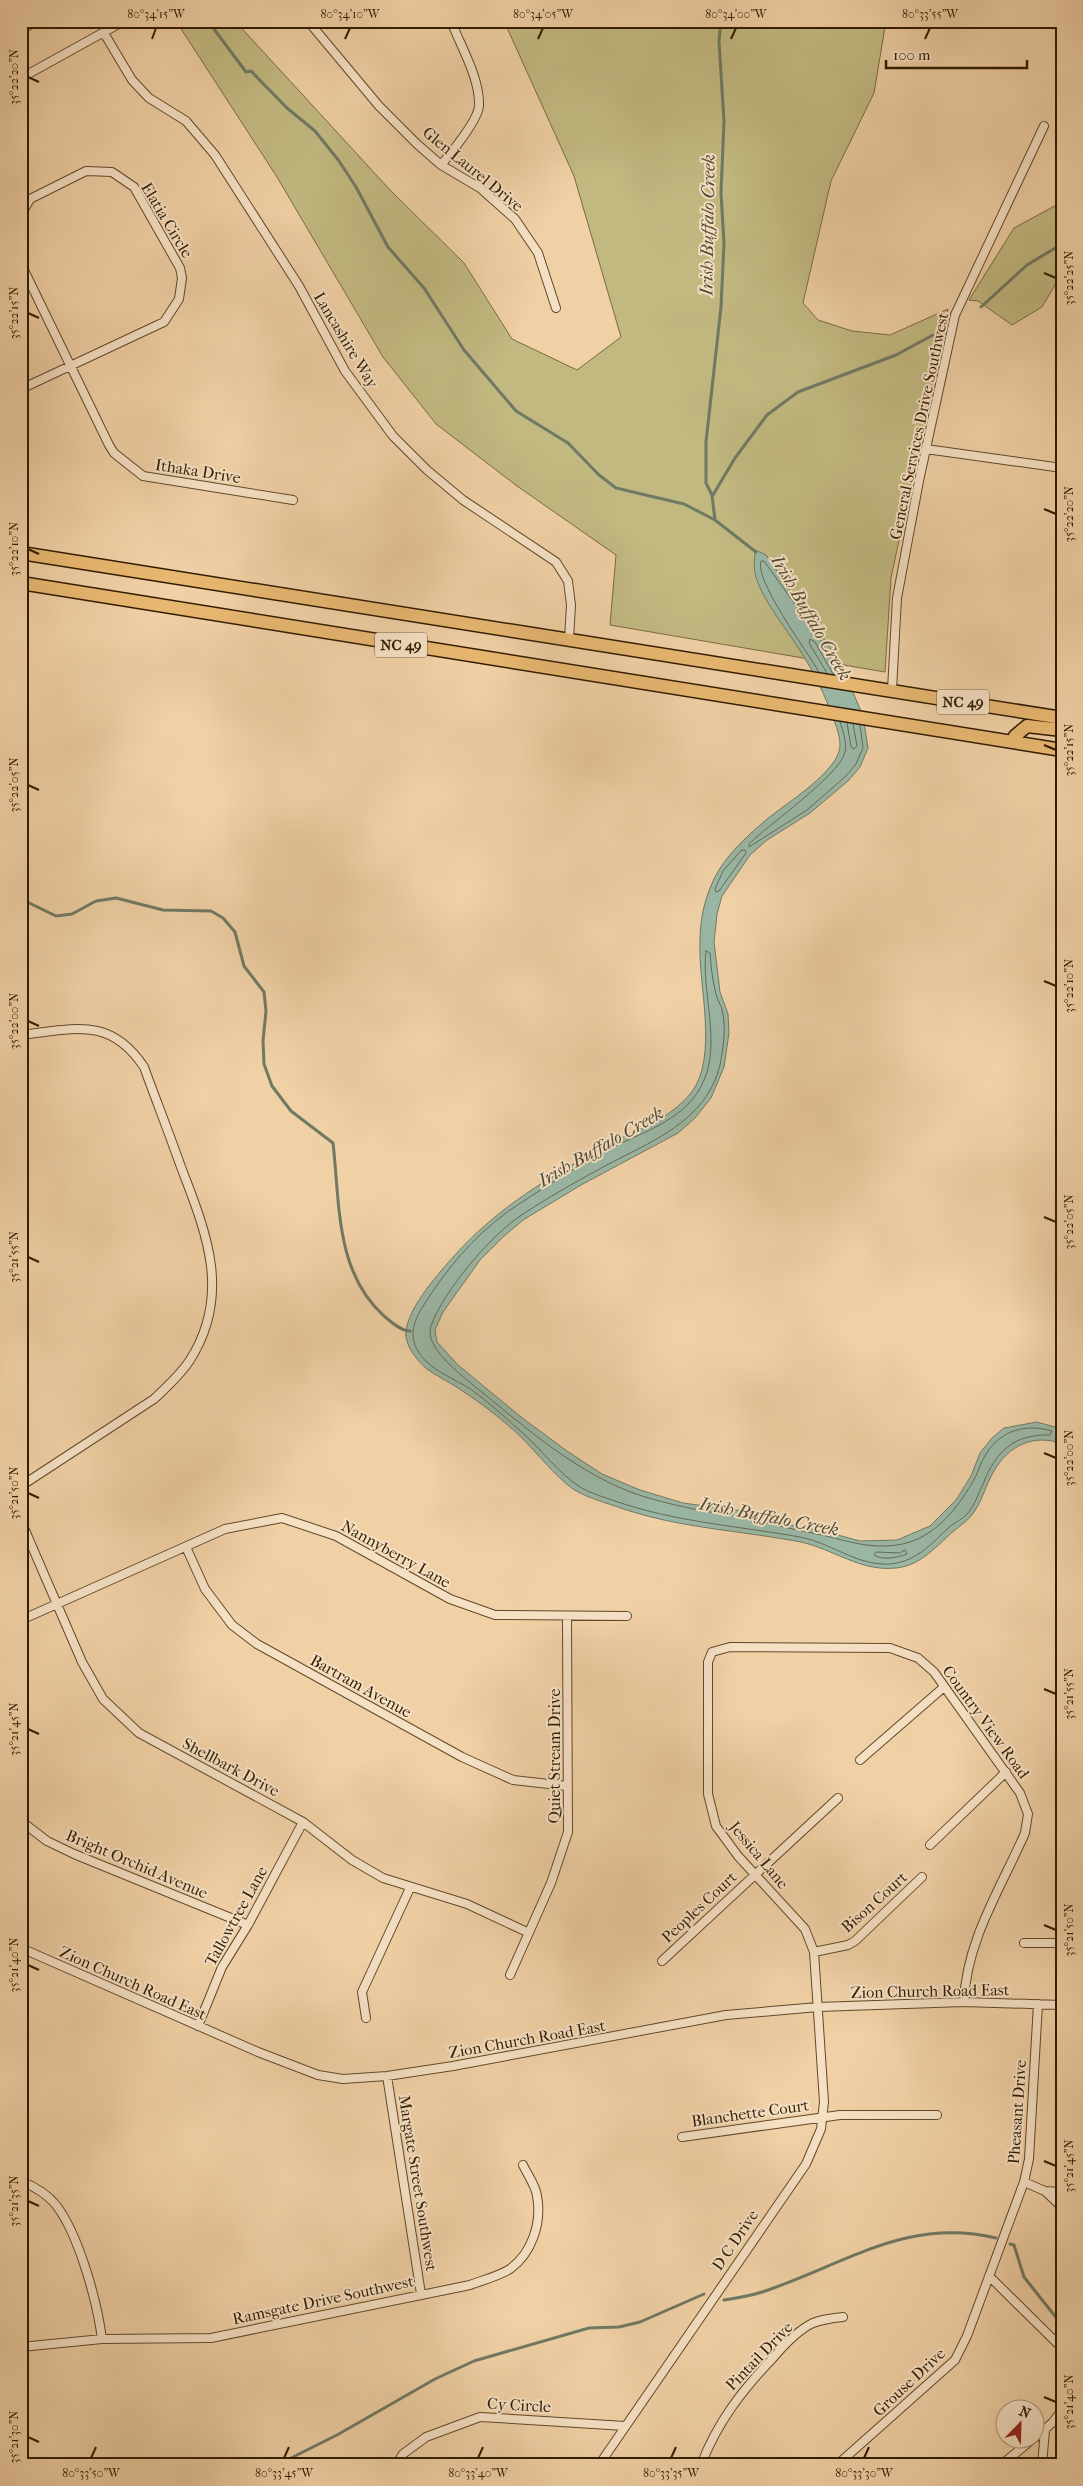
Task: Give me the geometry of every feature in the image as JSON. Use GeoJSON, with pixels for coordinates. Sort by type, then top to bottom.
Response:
{"type":"FeatureCollection","features":[{"type":"Feature","properties":{"kind":"highway","name":"NC 49"},"geometry":{"type":"LineString","coordinates":[[21,553],[1062,718]]}},
{"type":"Feature","properties":{"kind":"highway","name":"NC 49"},"geometry":{"type":"LineString","coordinates":[[21,583],[1062,750]]}},
{"type":"Feature","properties":{"kind":"highway"},"geometry":{"type":"LineString","coordinates":[[1015,742],[1015,736],[1027,726],[1062,730]]}},
{"type":"Feature","properties":{"kind":"street"},"geometry":{"type":"LineString","coordinates":[[21,78],[124,21]]}},
{"type":"Feature","properties":{"kind":"street","name":"Glen Laurel Drive"},"geometry":{"type":"LineString","coordinates":[[308,21],[379,106],[441,166],[480,188],[515,219],[538,252],[556,308]]}},
{"type":"Feature","properties":{"kind":"street"},"geometry":{"type":"LineString","coordinates":[[441,166],[468,128],[479,108],[474,79],[451,21]]}},
{"type":"Feature","properties":{"kind":"street","name":"Lancashire Way"},"geometry":{"type":"LineString","coordinates":[[104,33],[132,80],[149,98],[186,121],[215,155],[299,286],[345,371],[393,436],[427,470],[464,500],[556,562],[568,581],[571,606],[569,639]]}},
{"type":"Feature","properties":{"kind":"street","name":"General Services Drive Southwest"},"geometry":{"type":"LineString","coordinates":[[892,690],[897,598],[926,449],[955,315],[1044,126]]}},
{"type":"Feature","properties":{"kind":"street","name":"Elatia Circle"},"geometry":{"type":"LineString","coordinates":[[21,214],[30,199],[86,171],[112,172],[134,187],[180,268],[182,278],[180,299],[164,322],[21,390]]}},
{"type":"Feature","properties":{"kind":"street"},"geometry":{"type":"LineString","coordinates":[[21,264],[72,365]]}},
{"type":"Feature","properties":{"kind":"street","name":"Ithaka Drive"},"geometry":{"type":"LineString","coordinates":[[72,365],[114,453],[143,476],[293,500]]}},
{"type":"Feature","properties":{"kind":"street"},"geometry":{"type":"LineString","coordinates":[[926,449],[1062,468]]}},
{"type":"Feature","properties":{"kind":"street"},"geometry":{"type":"LineString","coordinates":[[21,1035],[84,1028],[105,1032],[132,1049],[144,1067],[203,1224],[212,1261],[214,1291],[207,1323],[190,1359],[161,1393],[21,1486]]}},
{"type":"Feature","properties":{"kind":"street"},"geometry":{"type":"LineString","coordinates":[[21,1250],[21,1275]]}},
{"type":"Feature","properties":{"kind":"street","name":"Nannyberry Lane"},"geometry":{"type":"LineString","coordinates":[[21,1620],[225,1529],[282,1518],[336,1536],[450,1599],[495,1615],[627,1616]]}},
{"type":"Feature","properties":{"kind":"street","name":"Shellbark Drive"},"geometry":{"type":"LineString","coordinates":[[21,1521],[82,1662],[103,1699],[139,1733],[303,1822],[352,1860],[383,1878],[466,1904],[527,1932]]}},
{"type":"Feature","properties":{"kind":"street","name":"Bartram Avenue"},"geometry":{"type":"LineString","coordinates":[[186,1547],[205,1589],[232,1625],[257,1644],[462,1757],[513,1780],[567,1786]]}},
{"type":"Feature","properties":{"kind":"street","name":"Quiet Stream Drive"},"geometry":{"type":"LineString","coordinates":[[510,1975],[527,1932],[551,1883],[568,1832],[567,1616]]}},
{"type":"Feature","properties":{"kind":"street","name":"Country View Road"},"geometry":{"type":"LineString","coordinates":[[712,1652],[730,1646],[890,1648],[918,1658],[934,1672],[1006,1772],[1026,1805],[1028,1814],[1025,1833],[976,1941],[965,1983],[964,2002]]}},
{"type":"Feature","properties":{"kind":"street","name":"Jessica Lane"},"geometry":{"type":"LineString","coordinates":[[712,1652],[708,1662],[708,1794],[711,1814],[716,1826],[755,1874],[804,1929],[814,1952],[818,2007]]}},
{"type":"Feature","properties":{"kind":"street"},"geometry":{"type":"LineString","coordinates":[[860,1760],[944,1687]]}},
{"type":"Feature","properties":{"kind":"street"},"geometry":{"type":"LineString","coordinates":[[930,1845],[1006,1772]]}},
{"type":"Feature","properties":{"kind":"street","name":"Peoples Court"},"geometry":{"type":"LineString","coordinates":[[662,1961],[838,1798]]}},
{"type":"Feature","properties":{"kind":"street","name":"Bright Orchid Avenue"},"geometry":{"type":"LineString","coordinates":[[21,1821],[47,1841],[65,1850],[248,1925]]}},
{"type":"Feature","properties":{"kind":"street","name":"Tallowtree Lane"},"geometry":{"type":"LineString","coordinates":[[198,2026],[222,1966],[248,1925],[303,1822]]}},
{"type":"Feature","properties":{"kind":"street","name":"Bison Court"},"geometry":{"type":"LineString","coordinates":[[814,1952],[848,1945],[855,1941],[922,1877]]}},
{"type":"Feature","properties":{"kind":"street"},"geometry":{"type":"LineString","coordinates":[[366,2018],[362,1992],[410,1888]]}},
{"type":"Feature","properties":{"kind":"street"},"geometry":{"type":"LineString","coordinates":[[1024,1943],[1062,1943]]}},
{"type":"Feature","properties":{"kind":"street","name":"Zion Church Road East"},"geometry":{"type":"LineString","coordinates":[[21,1948],[198,2026],[318,2075],[343,2079],[388,2076],[559,2048],[726,2015],[818,2007],[964,2002],[1062,2005]]}},
{"type":"Feature","properties":{"kind":"street","name":"Pheasant Drive"},"geometry":{"type":"LineString","coordinates":[[989,2276],[1024,2182],[1029,2159],[1038,2004]]}},
{"type":"Feature","properties":{"kind":"street","name":"D C Drive"},"geometry":{"type":"LineString","coordinates":[[598,2465],[806,2164],[821,2129],[823,2117],[818,2007]]}},
{"type":"Feature","properties":{"kind":"street","name":"Margate Street Southwest"},"geometry":{"type":"LineString","coordinates":[[388,2076],[421,2294]]}},
{"type":"Feature","properties":{"kind":"street","name":"Blanchette Court"},"geometry":{"type":"LineString","coordinates":[[682,2137],[823,2117],[862,2114],[937,2115]]}},
{"type":"Feature","properties":{"kind":"street","name":"Ramsgate Drive Southwest"},"geometry":{"type":"LineString","coordinates":[[21,2347],[102,2339],[211,2338],[470,2285],[508,2270],[521,2260],[531,2245],[537,2226],[538,2195],[523,2165]]}},
{"type":"Feature","properties":{"kind":"street"},"geometry":{"type":"LineString","coordinates":[[21,2181],[30,2184],[55,2204],[71,2230],[98,2310],[102,2339]]}},
{"type":"Feature","properties":{"kind":"street"},"geometry":{"type":"LineString","coordinates":[[1024,2182],[1045,2191],[1062,2192]]}},
{"type":"Feature","properties":{"kind":"street"},"geometry":{"type":"LineString","coordinates":[[1045,2191],[1062,2207]]}},
{"type":"Feature","properties":{"kind":"street"},"geometry":{"type":"LineString","coordinates":[[989,2276],[1062,2348]]}},
{"type":"Feature","properties":{"kind":"street","name":"Grouse Drive"},"geometry":{"type":"LineString","coordinates":[[837,2465],[955,2360],[989,2276]]}},
{"type":"Feature","properties":{"kind":"street","name":"Pintail Drive"},"geometry":{"type":"LineString","coordinates":[[701,2465],[714,2434],[736,2399],[785,2345],[813,2323],[827,2318],[843,2318]]}},
{"type":"Feature","properties":{"kind":"street"},"geometry":{"type":"LineString","coordinates":[[1046,2429],[1062,2410]]}},
{"type":"Feature","properties":{"kind":"street","name":"Cy Circle"},"geometry":{"type":"LineString","coordinates":[[396,2465],[403,2454],[426,2437],[480,2417],[625,2426]]}},
{"type":"Feature","properties":{"kind":"street"},"geometry":{"type":"LineString","coordinates":[[1001,2465],[1022,2448]]}},
{"type":"Feature","properties":{"kind":"street"},"geometry":{"type":"LineString","coordinates":[[1042,2465],[1043,2448]]}},
{"type":"Feature","properties":{"kind":"shaded area"},"geometry":{"type":"Polygon","coordinates":[[[21,21],[47,21],[21,35],[21,21]]]}},
{"type":"Feature","properties":{"kind":"shaded area"},"geometry":{"type":"Polygon","coordinates":[[[176,21],[235,21],[390,190],[464,263],[512,339],[577,370],[621,337],[574,176],[504,21],[886,21],[874,93],[831,181],[803,303],[818,320],[852,331],[890,335],[948,309],[891,578],[885,672],[610,625],[616,555],[517,486],[436,424],[383,357],[277,177],[176,21]]]}},
{"type":"Feature","properties":{"kind":"shaded area"},"geometry":{"type":"Polygon","coordinates":[[[1062,202],[1062,273],[1042,307],[1012,325],[978,301],[969,300],[1014,228],[1062,202]]]}},
{"type":"Feature","properties":{"kind":"water"},"geometry":{"type":"Polygon","coordinates":[[[755,550],[766,555],[841,664],[863,716],[868,748],[860,767],[848,781],[810,813],[767,840],[750,855],[722,896],[717,914],[714,942],[720,992],[728,1014],[729,1033],[724,1067],[711,1098],[695,1118],[678,1133],[581,1185],[523,1220],[480,1260],[443,1312],[435,1330],[437,1342],[458,1365],[521,1417],[602,1474],[640,1490],[683,1503],[742,1511],[785,1524],[823,1531],[860,1541],[897,1540],[930,1526],[956,1500],[971,1476],[980,1453],[992,1438],[1004,1428],[1037,1422],[1062,1429],[1062,1444],[1042,1440],[1032,1441],[1014,1449],[1000,1462],[994,1471],[980,1502],[970,1517],[921,1559],[896,1568],[871,1567],[801,1542],[661,1519],[599,1501],[583,1494],[573,1489],[559,1477],[522,1438],[496,1416],[469,1395],[423,1366],[412,1352],[406,1336],[408,1321],[426,1290],[455,1255],[489,1222],[507,1207],[566,1168],[663,1117],[691,1093],[699,1078],[704,1060],[706,1041],[700,934],[705,903],[713,881],[723,864],[743,840],[810,786],[832,765],[838,755],[840,745],[836,727],[816,678],[759,586],[755,571],[755,550]]]}},
{"type":"Feature","properties":{"kind":"waterway"},"geometry":{"type":"LineString","coordinates":[[208,21],[246,72],[251,71],[287,108],[315,131],[339,161],[356,187],[388,247],[424,288],[464,350],[516,411],[568,443],[599,475],[616,488],[684,504],[715,520]]}},
{"type":"Feature","properties":{"kind":"waterway","name":"Irish Buffalo Creek"},"geometry":{"type":"LineString","coordinates":[[721,21],[719,41],[724,121],[721,193],[724,243],[721,307],[706,442],[706,483],[712,495],[715,520],[756,552]]}},
{"type":"Feature","properties":{"kind":"waterway"},"geometry":{"type":"LineString","coordinates":[[981,307],[1027,265],[1062,244]]}},
{"type":"Feature","properties":{"kind":"waterway"},"geometry":{"type":"LineString","coordinates":[[713,495],[735,458],[767,415],[798,392],[896,355],[933,335]]}},
{"type":"Feature","properties":{"kind":"waterway"},"geometry":{"type":"LineString","coordinates":[[21,899],[56,916],[72,914],[96,901],[116,898],[163,910],[211,911],[223,918],[235,932],[244,966],[264,992],[266,1011],[263,1041],[264,1064],[272,1086],[291,1111],[333,1143],[339,1213],[348,1258],[356,1279],[368,1298],[384,1316],[400,1328],[410,1331]]}},
{"type":"Feature","properties":{"kind":"waterway"},"geometry":{"type":"LineString","coordinates":[[724,2300],[762,2292],[876,2247],[904,2239],[933,2234],[964,2233],[996,2238]]}},
{"type":"Feature","properties":{"kind":"waterway"},"geometry":{"type":"LineString","coordinates":[[1010,2244],[1014,2245],[1024,2277],[1062,2325]]}},
{"type":"Feature","properties":{"kind":"waterway"},"geometry":{"type":"LineString","coordinates":[[277,2465],[337,2435],[435,2379],[474,2361],[589,2328],[619,2327],[640,2322],[704,2294]]}}]}
